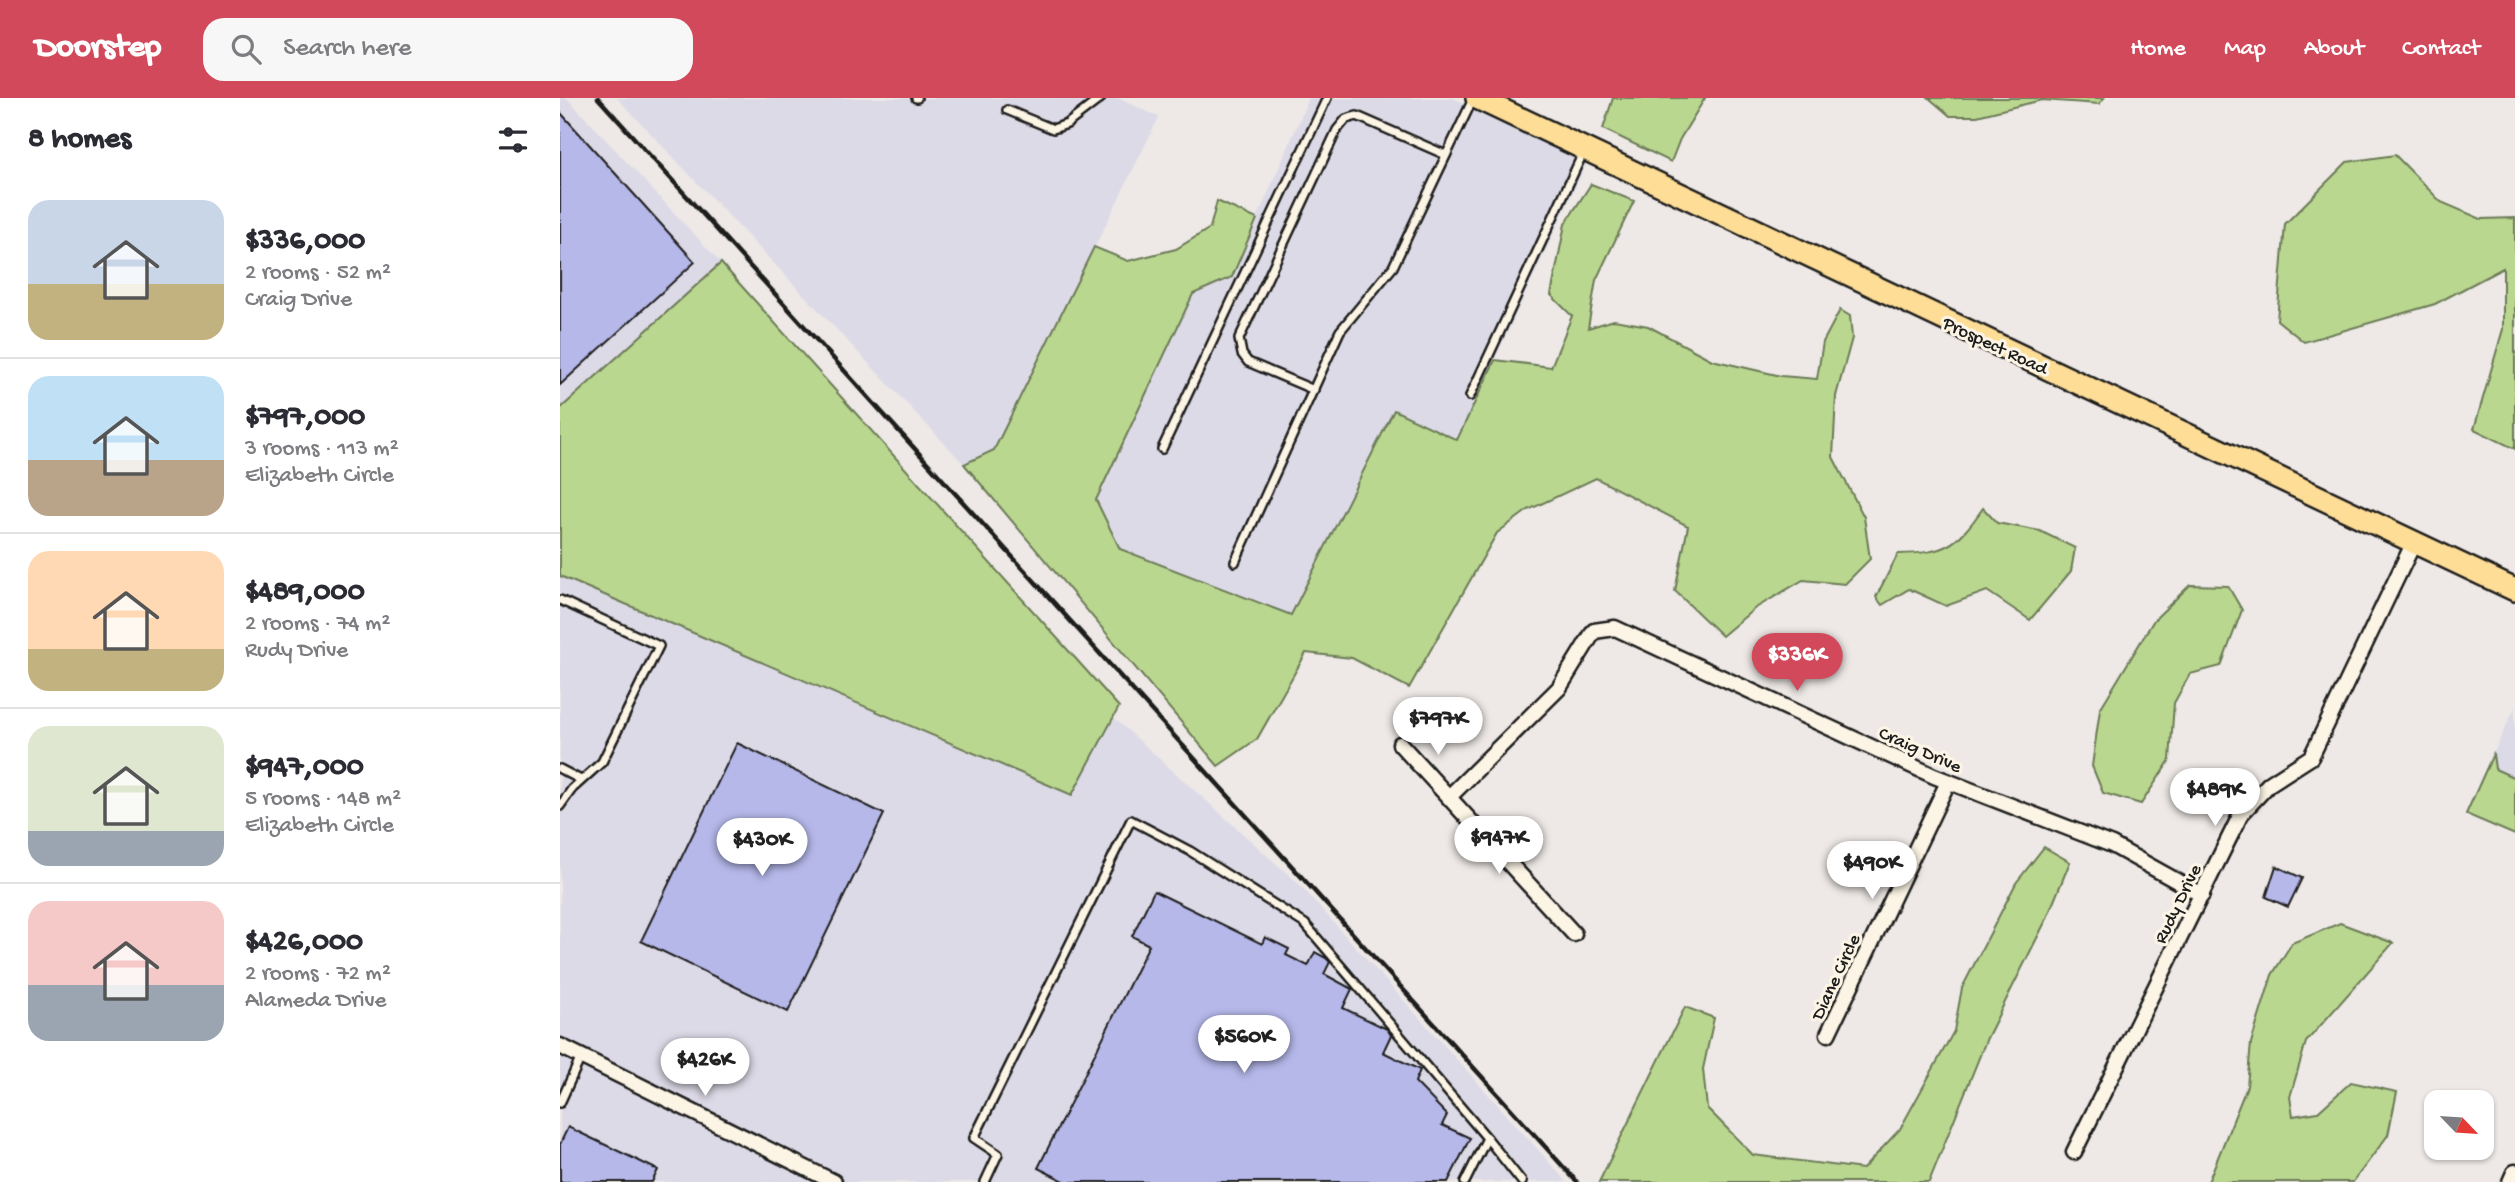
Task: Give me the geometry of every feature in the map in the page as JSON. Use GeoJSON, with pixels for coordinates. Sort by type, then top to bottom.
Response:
{"type":"FeatureCollection","features":[{"type":"Feature","properties":{"kind":"main road","name":"Prospect Road"},"geometry":{"type":"LineString","coordinates":[[1475,98],[2515,590]]}},
{"type":"Feature","properties":{"kind":"street","name":"Rudy Drive"},"geometry":{"type":"LineString","coordinates":[[2074,1152],[2241,814],[2269,784],[2311,757],[2414,542]]}},
{"type":"Feature","properties":{"kind":"street","name":"Craig Drive"},"geometry":{"type":"LineString","coordinates":[[1450,796],[1559,688],[1594,631],[1615,628],[1948,782],[2112,845],[2202,895]]}},
{"type":"Feature","properties":{"kind":"street"},"geometry":{"type":"LineString","coordinates":[[1400,744],[1574,934]]}},
{"type":"Feature","properties":{"kind":"street","name":"Diane Circle"},"geometry":{"type":"LineString","coordinates":[[1828,1034],[1948,782]]}},
{"type":"Feature","properties":{"kind":"street"},"geometry":{"type":"LineString","coordinates":[[560,1046],[834,1182]]}},
{"type":"Feature","properties":{"kind":"street"},"geometry":{"type":"LineString","coordinates":[[2511,1182],[2515,1173]]}},
{"type":"Feature","properties":{"kind":"lane"},"geometry":{"type":"LineString","coordinates":[[1007,110],[1053,129],[1067,124],[1101,98]]}},
{"type":"Feature","properties":{"kind":"lane"},"geometry":{"type":"LineString","coordinates":[[1162,449],[1327,98]]}},
{"type":"Feature","properties":{"kind":"lane"},"geometry":{"type":"LineString","coordinates":[[1235,562],[1340,331],[1393,267],[1475,98]]}},
{"type":"Feature","properties":{"kind":"lane"},"geometry":{"type":"LineString","coordinates":[[1314,390],[1248,362],[1242,354],[1239,339],[1337,130],[1346,120],[1357,116],[1446,155]]}},
{"type":"Feature","properties":{"kind":"lane"},"geometry":{"type":"LineString","coordinates":[[1471,396],[1584,149]]}},
{"type":"Feature","properties":{"kind":"lane"},"geometry":{"type":"LineString","coordinates":[[560,600],[659,646],[602,762],[581,780],[560,806]]}},
{"type":"Feature","properties":{"kind":"lane"},"geometry":{"type":"LineString","coordinates":[[560,769],[581,780]]}},
{"type":"Feature","properties":{"kind":"lane"},"geometry":{"type":"LineString","coordinates":[[985,1182],[998,1154],[974,1138],[1131,820],[1190,851],[1304,924],[1522,1182]]}},
{"type":"Feature","properties":{"kind":"lane"},"geometry":{"type":"LineString","coordinates":[[560,1103],[581,1056]]}},
{"type":"Feature","properties":{"kind":"lane"},"geometry":{"type":"LineString","coordinates":[[1465,1182],[1487,1138]]}},
{"type":"Feature","properties":{"kind":"shaded area"},"geometry":{"type":"Polygon","coordinates":[[[560,98],[567,98],[721,263],[560,409],[560,98]]]}},
{"type":"Feature","properties":{"kind":"shaded area"},"geometry":{"type":"Polygon","coordinates":[[[617,98],[1118,98],[1159,117],[994,451],[964,464],[617,98]]]}},
{"type":"Feature","properties":{"kind":"shaded area"},"geometry":{"type":"Polygon","coordinates":[[[1309,98],[1453,98],[1587,162],[1457,440],[1394,411],[1291,615],[1120,549],[1096,500],[1193,294],[1232,276],[1309,98]]]}},
{"type":"Feature","properties":{"kind":"shaded area"},"geometry":{"type":"Polygon","coordinates":[[[560,576],[1072,795],[1113,717],[1299,884],[1567,1182],[560,1182],[560,576]]]}},
{"type":"Feature","properties":{"kind":"shaded area"},"geometry":{"type":"Polygon","coordinates":[[[2515,707],[2515,778],[2494,769],[2493,754],[2515,707]]]}},
{"type":"Feature","properties":{"kind":"green space"},"geometry":{"type":"Polygon","coordinates":[[[1613,98],[1705,98],[1680,139],[1671,162],[1603,129],[1613,98]]]}},
{"type":"Feature","properties":{"kind":"green space"},"geometry":{"type":"Polygon","coordinates":[[[1929,98],[2104,98],[2099,104],[2042,100],[1977,116],[1950,116],[1929,98]]]}},
{"type":"Feature","properties":{"kind":"green space"},"geometry":{"type":"Polygon","coordinates":[[[2395,155],[2441,202],[2481,219],[2515,218],[2515,449],[2474,429],[2503,329],[2503,268],[2435,304],[2304,342],[2277,320],[2285,224],[2347,162],[2395,155]]]}},
{"type":"Feature","properties":{"kind":"green space"},"geometry":{"type":"Polygon","coordinates":[[[1591,184],[1634,201],[1596,280],[1588,328],[1614,320],[1648,326],[1712,360],[1781,376],[1817,379],[1823,342],[1840,310],[1850,316],[1852,338],[1836,396],[1833,457],[1864,517],[1870,559],[1845,584],[1803,580],[1754,609],[1722,636],[1675,591],[1688,526],[1596,478],[1528,510],[1497,533],[1409,688],[1352,658],[1306,653],[1257,739],[1218,766],[964,464],[994,450],[1094,247],[1128,261],[1176,249],[1210,228],[1217,201],[1257,219],[1232,277],[1193,294],[1096,500],[1120,549],[1291,615],[1394,410],[1457,440],[1495,360],[1551,367],[1572,316],[1551,295],[1565,224],[1591,184]]]}},
{"type":"Feature","properties":{"kind":"green space"},"geometry":{"type":"Polygon","coordinates":[[[721,263],[1119,707],[1072,795],[560,576],[560,409],[721,263]]]}},
{"type":"Feature","properties":{"kind":"green space"},"geometry":{"type":"Polygon","coordinates":[[[1983,508],[1997,523],[2040,531],[2075,548],[2071,571],[2030,620],[1987,591],[1946,606],[1909,589],[1882,605],[1876,597],[1898,554],[1927,552],[1948,545],[1965,532],[1983,508]]]}},
{"type":"Feature","properties":{"kind":"green space"},"geometry":{"type":"Polygon","coordinates":[[[2190,585],[2228,586],[2242,610],[2221,666],[2190,674],[2174,703],[2170,760],[2141,804],[2103,793],[2092,766],[2100,709],[2154,620],[2190,585]]]}},
{"type":"Feature","properties":{"kind":"green space"},"geometry":{"type":"Polygon","coordinates":[[[2493,754],[2495,769],[2515,778],[2515,835],[2466,814],[2493,754]]]}},
{"type":"Feature","properties":{"kind":"green space"},"geometry":{"type":"Polygon","coordinates":[[[2044,847],[2070,862],[2047,918],[1987,1038],[1929,1182],[1599,1182],[1685,1007],[1714,1018],[1703,1069],[1707,1108],[1753,1155],[1863,1169],[1900,1129],[1954,1031],[1962,988],[2016,883],[2044,847]]]}},
{"type":"Feature","properties":{"kind":"green space"},"geometry":{"type":"Polygon","coordinates":[[[2340,923],[2393,943],[2306,1042],[2290,1097],[2293,1116],[2318,1112],[2351,1082],[2397,1092],[2388,1135],[2353,1182],[2208,1182],[2247,1086],[2251,1043],[2272,975],[2292,943],[2340,923]]]}},
{"type":"Feature","properties":{"kind":"building"},"geometry":{"type":"Polygon","coordinates":[[[560,112],[695,262],[560,385],[560,112]]]}},
{"type":"Feature","properties":{"kind":"building"},"geometry":{"type":"Polygon","coordinates":[[[737,743],[884,814],[788,1012],[641,941],[737,743]]]}},
{"type":"Feature","properties":{"kind":"building"},"geometry":{"type":"Polygon","coordinates":[[[2276,866],[2302,878],[2288,907],[2266,897],[2276,866]]]}},
{"type":"Feature","properties":{"kind":"building"},"geometry":{"type":"Polygon","coordinates":[[[1154,891],[1262,944],[1265,937],[1289,949],[1286,955],[1308,966],[1315,952],[1326,958],[1330,962],[1324,974],[1352,989],[1343,1008],[1387,1029],[1391,1035],[1383,1052],[1420,1070],[1415,1082],[1447,1115],[1442,1125],[1470,1138],[1448,1182],[1066,1182],[1038,1168],[1149,945],[1132,936],[1154,891]]]}},
{"type":"Feature","properties":{"kind":"building"},"geometry":{"type":"Polygon","coordinates":[[[568,1127],[658,1170],[652,1182],[560,1182],[560,1144],[568,1127]]]}},
{"type":"Feature","properties":{"kind":"railway"},"geometry":{"type":"LineString","coordinates":[[598,98],[1577,1182]]}}]}
